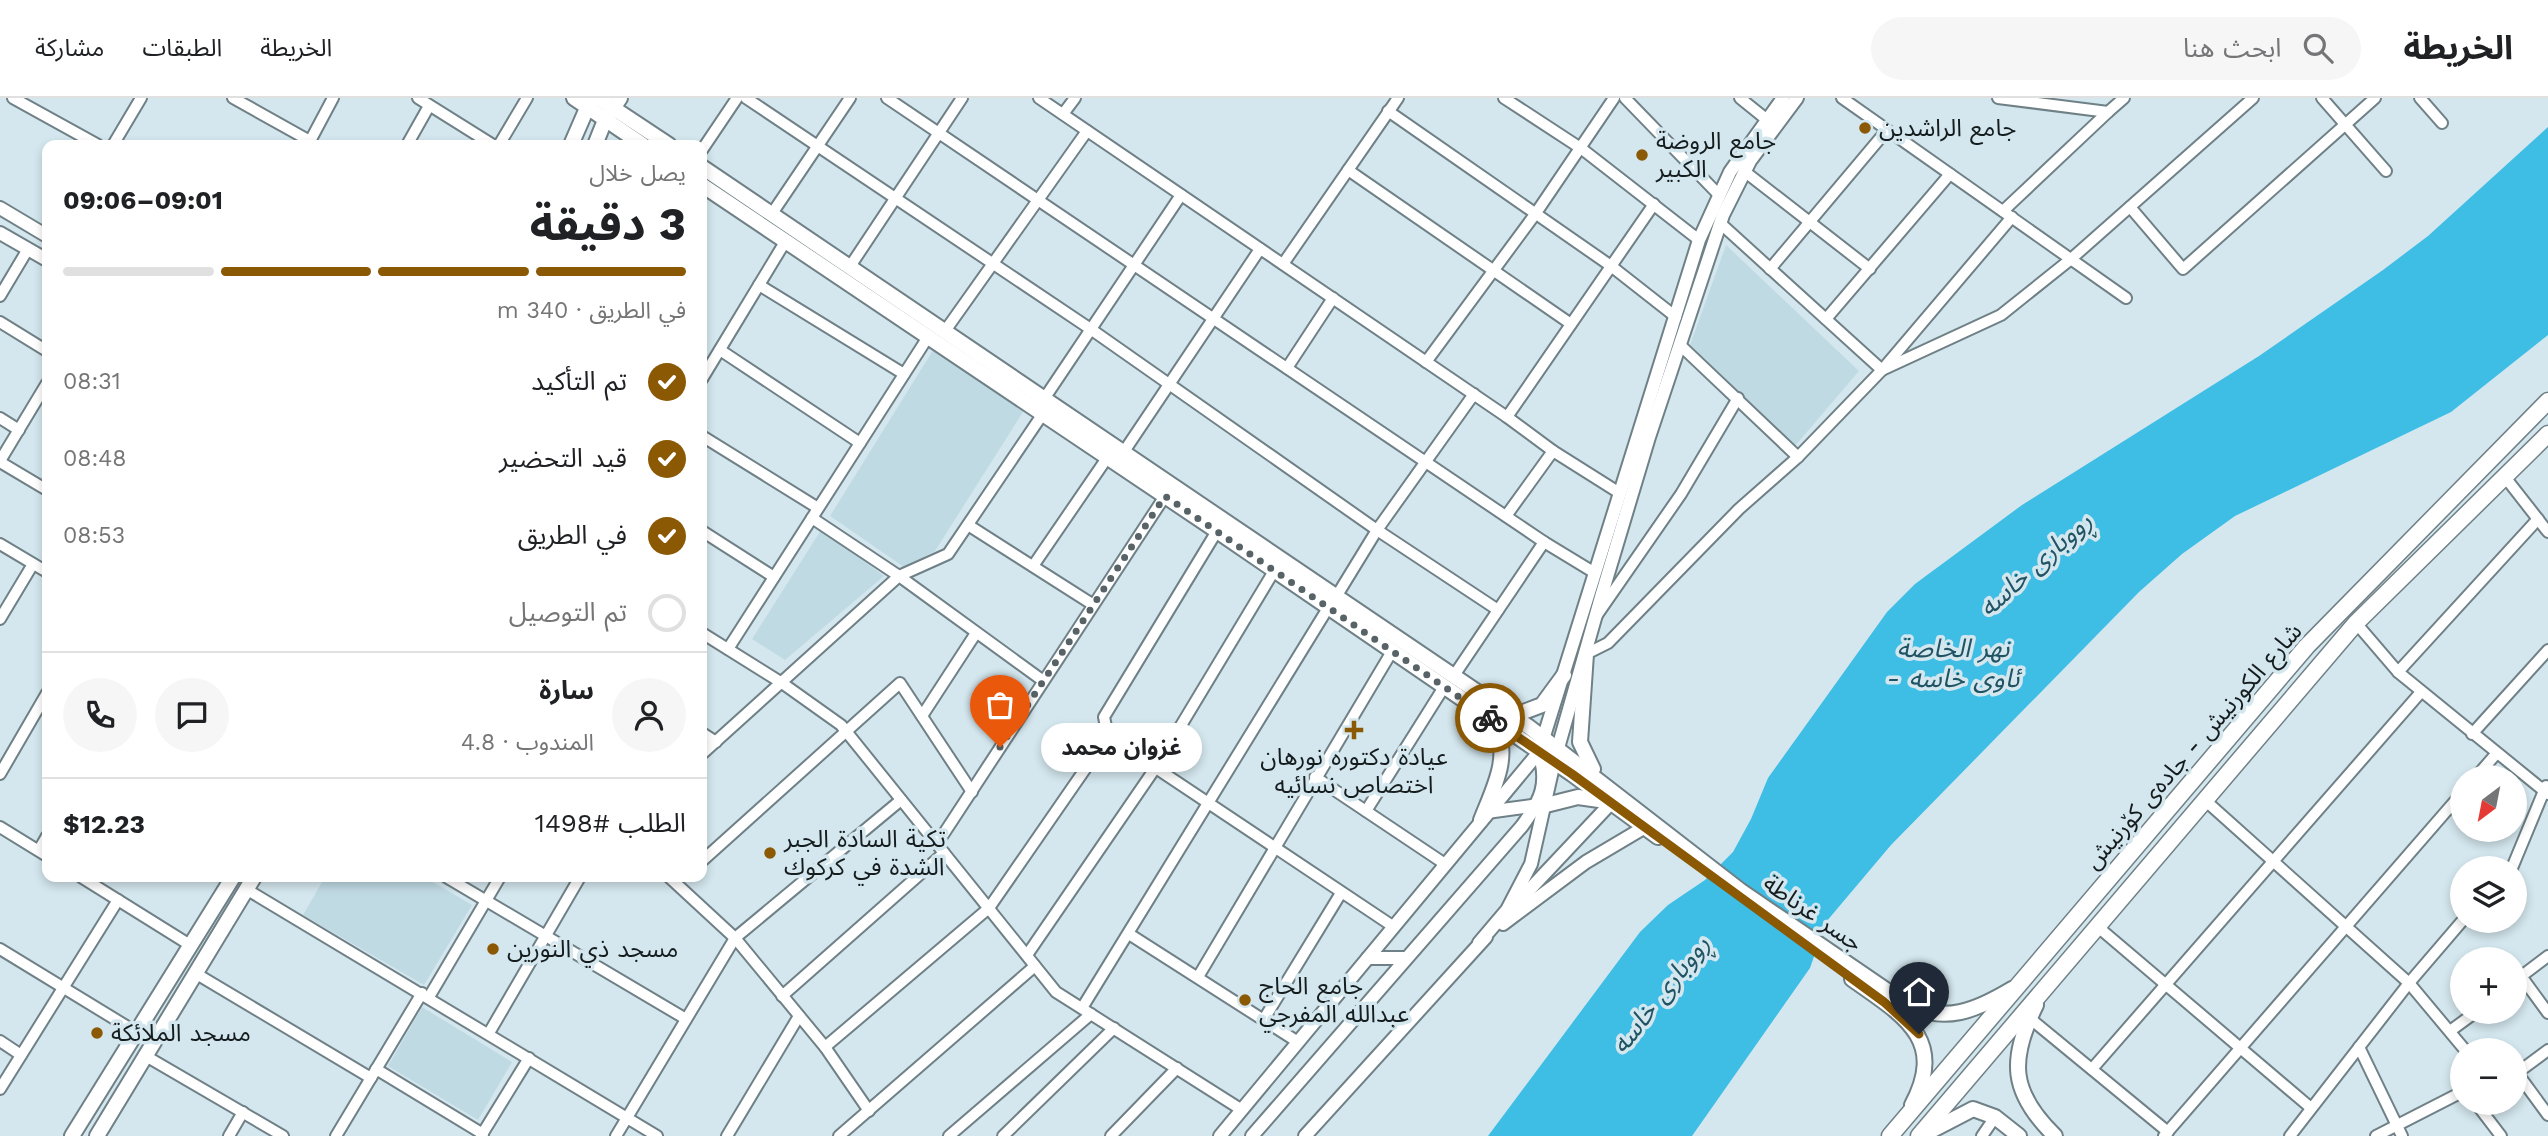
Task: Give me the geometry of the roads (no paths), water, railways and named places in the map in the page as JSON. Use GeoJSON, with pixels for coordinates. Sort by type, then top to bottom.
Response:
{"type":"FeatureCollection","features":[{"type":"Feature","properties":{"kind":"main road"},"geometry":{"type":"LineString","coordinates":[[573,140],[588,100],[613,108],[662,140]]}},
{"type":"Feature","properties":{"kind":"main road"},"geometry":{"type":"LineString","coordinates":[[597,140],[613,108]]}},
{"type":"Feature","properties":{"kind":"main road"},"geometry":{"type":"LineString","coordinates":[[613,108],[639,140]]}},
{"type":"Feature","properties":{"kind":"main road"},"geometry":{"type":"LineString","coordinates":[[707,170],[1123,453],[1448,682],[1495,721],[1602,781],[1697,862]]}},
{"type":"Feature","properties":{"kind":"main road"},"geometry":{"type":"LineString","coordinates":[[707,188],[1274,571],[1332,602],[1391,653],[1513,716],[1542,745]]}},
{"type":"Feature","properties":{"kind":"main road","name":"شارع الكورنيش - جادەی کۆرنیش"},"geometry":{"type":"LineString","coordinates":[[1890,1136],[2307,646],[2548,401]]}},
{"type":"Feature","properties":{"kind":"main road","name":"شارع الكورنيش - جادەی کۆرنیش"},"geometry":{"type":"LineString","coordinates":[[1920,1136],[2027,1016],[2041,994],[2207,802],[2356,623],[2548,434]]}},
{"type":"Feature","properties":{"kind":"main road"},"geometry":{"type":"LineString","coordinates":[[1586,654],[1580,743],[1588,762],[1602,781]]}},
{"type":"Feature","properties":{"kind":"main road"},"geometry":{"type":"LineString","coordinates":[[1513,716],[1542,705],[1564,675]]}},
{"type":"Feature","properties":{"kind":"main road"},"geometry":{"type":"LineString","coordinates":[[2274,683],[2293,699]]}},
{"type":"Feature","properties":{"kind":"main road"},"geometry":{"type":"LineString","coordinates":[[2245,717],[2265,733]]}},
{"type":"Feature","properties":{"kind":"main road"},"geometry":{"type":"LineString","coordinates":[[1484,816],[1503,758],[1503,743],[1495,721]]}},
{"type":"Feature","properties":{"kind":"main road"},"geometry":{"type":"LineString","coordinates":[[1557,755],[1611,803],[1697,862]]}},
{"type":"Feature","properties":{"kind":"main road"},"geometry":{"type":"LineString","coordinates":[[1542,806],[1578,797],[1611,803]]}},
{"type":"Feature","properties":{"kind":"main road","name":"جسر غرناطة"},"geometry":{"type":"LineString","coordinates":[[1697,862],[1836,963],[1919,1034],[1927,1060],[1926,1072],[1905,1117]]}},
{"type":"Feature","properties":{"kind":"main road"},"geometry":{"type":"LineString","coordinates":[[72,1136],[230,882]]}},
{"type":"Feature","properties":{"kind":"main road"},"geometry":{"type":"LineString","coordinates":[[97,1136],[250,883]]}},
{"type":"Feature","properties":{"kind":"main road","name":"جسر غرناطة"},"geometry":{"type":"LineString","coordinates":[[1836,963],[1929,1014],[1966,1012],[2020,985]]}},
{"type":"Feature","properties":{"kind":"main road"},"geometry":{"type":"LineString","coordinates":[[2027,1016],[2017,1068],[2023,1096],[2037,1119],[2055,1136]]}},
{"type":"Feature","properties":{"kind":"main road"},"geometry":{"type":"LineString","coordinates":[[1920,1136],[1966,1111],[1980,1111],[1995,1117],[2019,1136]]}},
{"type":"Feature","properties":{"kind":"street"},"geometry":{"type":"LineString","coordinates":[[13,98],[89,140]]}},
{"type":"Feature","properties":{"kind":"street"},"geometry":{"type":"LineString","coordinates":[[116,140],[141,98]]}},
{"type":"Feature","properties":{"kind":"street"},"geometry":{"type":"LineString","coordinates":[[233,98],[304,140]]}},
{"type":"Feature","properties":{"kind":"street"},"geometry":{"type":"LineString","coordinates":[[311,140],[333,98]]}},
{"type":"Feature","properties":{"kind":"street"},"geometry":{"type":"LineString","coordinates":[[418,98],[485,140]]}},
{"type":"Feature","properties":{"kind":"street"},"geometry":{"type":"LineString","coordinates":[[502,140],[527,98]]}},
{"type":"Feature","properties":{"kind":"street"},"geometry":{"type":"LineString","coordinates":[[707,143],[737,98]]}},
{"type":"Feature","properties":{"kind":"street"},"geometry":{"type":"LineString","coordinates":[[746,98],[1092,330],[1377,530],[1498,610]]}},
{"type":"Feature","properties":{"kind":"street"},"geometry":{"type":"LineString","coordinates":[[771,215],[850,98]]}},
{"type":"Feature","properties":{"kind":"street"},"geometry":{"type":"LineString","coordinates":[[887,98],[1544,542],[1595,573]]}},
{"type":"Feature","properties":{"kind":"street"},"geometry":{"type":"LineString","coordinates":[[849,268],[962,98]]}},
{"type":"Feature","properties":{"kind":"street"},"geometry":{"type":"LineString","coordinates":[[1039,98],[1507,416],[1553,451],[1618,492]]}},
{"type":"Feature","properties":{"kind":"street"},"geometry":{"type":"LineString","coordinates":[[1063,114],[1074,98]]}},
{"type":"Feature","properties":{"kind":"street"},"geometry":{"type":"LineString","coordinates":[[1283,264],[1398,98]]}},
{"type":"Feature","properties":{"kind":"street"},"geometry":{"type":"LineString","coordinates":[[1504,98],[1582,149],[1699,240]]}},
{"type":"Feature","properties":{"kind":"street"},"geometry":{"type":"LineString","coordinates":[[1426,362],[1582,149],[1614,98]]}},
{"type":"Feature","properties":{"kind":"street"},"geometry":{"type":"LineString","coordinates":[[1625,98],[1718,195]]}},
{"type":"Feature","properties":{"kind":"street"},"geometry":{"type":"LineString","coordinates":[[1740,98],[1766,119]]}},
{"type":"Feature","properties":{"kind":"street"},"geometry":{"type":"LineString","coordinates":[[1220,1136],[1542,745],[1618,492],[1699,240],[1718,195],[1743,151],[1783,98]]}},
{"type":"Feature","properties":{"kind":"street"},"geometry":{"type":"LineString","coordinates":[[1479,943],[1507,910],[1525,878],[1542,806],[1634,484],[1720,223],[1744,171],[1797,98]]}},
{"type":"Feature","properties":{"kind":"street"},"geometry":{"type":"LineString","coordinates":[[1842,98],[2126,298]]}},
{"type":"Feature","properties":{"kind":"street"},"geometry":{"type":"LineString","coordinates":[[1998,98],[2108,112]]}},
{"type":"Feature","properties":{"kind":"street"},"geometry":{"type":"LineString","coordinates":[[1586,654],[1608,643],[1738,509],[1798,457],[1882,370],[2008,214],[2124,98]]}},
{"type":"Feature","properties":{"kind":"street"},"geometry":{"type":"LineString","coordinates":[[1882,370],[2001,315],[2071,259],[2253,98]]}},
{"type":"Feature","properties":{"kind":"street"},"geometry":{"type":"LineString","coordinates":[[2322,98],[2386,171]]}},
{"type":"Feature","properties":{"kind":"street"},"geometry":{"type":"LineString","coordinates":[[2130,207],[2183,269],[2375,98]]}},
{"type":"Feature","properties":{"kind":"street"},"geometry":{"type":"LineString","coordinates":[[2420,98],[2442,123]]}},
{"type":"Feature","properties":{"kind":"street"},"geometry":{"type":"LineString","coordinates":[[410,140],[429,106]]}},
{"type":"Feature","properties":{"kind":"street"},"geometry":{"type":"LineString","coordinates":[[1388,111],[1611,266],[1676,317]]}},
{"type":"Feature","properties":{"kind":"street"},"geometry":{"type":"LineString","coordinates":[[1770,269],[1887,130]]}},
{"type":"Feature","properties":{"kind":"street"},"geometry":{"type":"LineString","coordinates":[[945,331],[1087,131]]}},
{"type":"Feature","properties":{"kind":"street"},"geometry":{"type":"LineString","coordinates":[[1348,170],[1571,324]]}},
{"type":"Feature","properties":{"kind":"street"},"geometry":{"type":"LineString","coordinates":[[1744,171],[1870,269]]}},
{"type":"Feature","properties":{"kind":"street"},"geometry":{"type":"LineString","coordinates":[[1826,319],[1950,174]]}},
{"type":"Feature","properties":{"kind":"street"},"geometry":{"type":"LineString","coordinates":[[1044,399],[1181,195]]}},
{"type":"Feature","properties":{"kind":"street"},"geometry":{"type":"LineString","coordinates":[[1507,416],[1654,204]]}},
{"type":"Feature","properties":{"kind":"street"},"geometry":{"type":"LineString","coordinates":[[0,208],[42,233]]}},
{"type":"Feature","properties":{"kind":"street"},"geometry":{"type":"LineString","coordinates":[[1720,223],[1882,370]]}},
{"type":"Feature","properties":{"kind":"street"},"geometry":{"type":"LineString","coordinates":[[0,233],[42,257]]}},
{"type":"Feature","properties":{"kind":"street"},"geometry":{"type":"LineString","coordinates":[[707,371],[785,242]]}},
{"type":"Feature","properties":{"kind":"street"},"geometry":{"type":"LineString","coordinates":[[0,296],[28,249]]}},
{"type":"Feature","properties":{"kind":"street"},"geometry":{"type":"LineString","coordinates":[[1123,453],[1260,249]]}},
{"type":"Feature","properties":{"kind":"street"},"geometry":{"type":"LineString","coordinates":[[760,285],[904,374]]}},
{"type":"Feature","properties":{"kind":"street"},"geometry":{"type":"LineString","coordinates":[[1287,368],[1333,298]]}},
{"type":"Feature","properties":{"kind":"street"},"geometry":{"type":"LineString","coordinates":[[0,322],[42,348]]}},
{"type":"Feature","properties":{"kind":"street"},"geometry":{"type":"LineString","coordinates":[[728,649],[928,337]]}},
{"type":"Feature","properties":{"kind":"street"},"geometry":{"type":"LineString","coordinates":[[1680,345],[1798,457]]}},
{"type":"Feature","properties":{"kind":"street"},"geometry":{"type":"LineString","coordinates":[[720,350],[860,443]]}},
{"type":"Feature","properties":{"kind":"street"},"geometry":{"type":"LineString","coordinates":[[42,391],[0,462],[42,487]]}},
{"type":"Feature","properties":{"kind":"street"},"geometry":{"type":"LineString","coordinates":[[949,1136],[1087,1011],[1129,934],[1377,530],[1474,394]]}},
{"type":"Feature","properties":{"kind":"street"},"geometry":{"type":"LineString","coordinates":[[1595,620],[1681,494],[1738,398]]}},
{"type":"Feature","properties":{"kind":"street"},"geometry":{"type":"LineString","coordinates":[[707,750],[899,576],[948,554],[1042,415]]}},
{"type":"Feature","properties":{"kind":"street"},"geometry":{"type":"LineString","coordinates":[[0,418],[19,430]]}},
{"type":"Feature","properties":{"kind":"street"},"geometry":{"type":"LineString","coordinates":[[707,439],[815,513],[1042,680]]}},
{"type":"Feature","properties":{"kind":"street"},"geometry":{"type":"LineString","coordinates":[[1506,516],[1553,451]]}},
{"type":"Feature","properties":{"kind":"street"},"geometry":{"type":"LineString","coordinates":[[1032,566],[1107,458]]}},
{"type":"Feature","properties":{"kind":"street"},"geometry":{"type":"LineString","coordinates":[[2505,477],[2548,532]]}},
{"type":"Feature","properties":{"kind":"street"},"geometry":{"type":"LineString","coordinates":[[782,996],[940,848],[1042,680],[1165,496]]}},
{"type":"Feature","properties":{"kind":"street"},"geometry":{"type":"LineString","coordinates":[[2398,672],[2538,519]]}},
{"type":"Feature","properties":{"kind":"street"},"geometry":{"type":"LineString","coordinates":[[968,524],[1093,604]]}},
{"type":"Feature","properties":{"kind":"street"},"geometry":{"type":"LineString","coordinates":[[1217,531],[1104,717],[1108,736],[1394,927]]}},
{"type":"Feature","properties":{"kind":"street"},"geometry":{"type":"LineString","coordinates":[[707,534],[774,577]]}},
{"type":"Feature","properties":{"kind":"street"},"geometry":{"type":"LineString","coordinates":[[1366,811],[1448,682],[1544,542]]}},
{"type":"Feature","properties":{"kind":"street"},"geometry":{"type":"LineString","coordinates":[[0,544],[42,569]]}},
{"type":"Feature","properties":{"kind":"street"},"geometry":{"type":"LineString","coordinates":[[0,618],[33,564]]}},
{"type":"Feature","properties":{"kind":"street"},"geometry":{"type":"LineString","coordinates":[[1027,955],[1156,767],[1274,571]]}},
{"type":"Feature","properties":{"kind":"street"},"geometry":{"type":"LineString","coordinates":[[2356,623],[2398,672],[2421,692],[2496,754],[2547,789],[2517,856]]}},
{"type":"Feature","properties":{"kind":"street"},"geometry":{"type":"LineString","coordinates":[[922,716],[976,633]]}},
{"type":"Feature","properties":{"kind":"street"},"geometry":{"type":"LineString","coordinates":[[707,636],[782,683],[845,730],[1056,992],[1242,1110]]}},
{"type":"Feature","properties":{"kind":"street"},"geometry":{"type":"LineString","coordinates":[[2472,734],[2548,650]]}},
{"type":"Feature","properties":{"kind":"street"},"geometry":{"type":"LineString","coordinates":[[1198,976],[1391,653]]}},
{"type":"Feature","properties":{"kind":"street"},"geometry":{"type":"LineString","coordinates":[[707,856],[900,682],[972,792]]}},
{"type":"Feature","properties":{"kind":"street"},"geometry":{"type":"LineString","coordinates":[[2092,1069],[2421,692]]}},
{"type":"Feature","properties":{"kind":"street"},"geometry":{"type":"LineString","coordinates":[[0,774],[42,702]]}},
{"type":"Feature","properties":{"kind":"street"},"geometry":{"type":"LineString","coordinates":[[707,736],[716,742]]}},
{"type":"Feature","properties":{"kind":"street"},"geometry":{"type":"LineString","coordinates":[[825,1047],[989,908],[1108,736]]}},
{"type":"Feature","properties":{"kind":"street"},"geometry":{"type":"LineString","coordinates":[[1252,1136],[1405,958],[1542,806],[1546,780],[1542,745]]}},
{"type":"Feature","properties":{"kind":"street"},"geometry":{"type":"LineString","coordinates":[[2486,765],[2496,754]]}},
{"type":"Feature","properties":{"kind":"street"},"geometry":{"type":"LineString","coordinates":[[1315,777],[1445,864]]}},
{"type":"Feature","properties":{"kind":"street"},"geometry":{"type":"LineString","coordinates":[[616,1136],[735,938],[901,800]]}},
{"type":"Feature","properties":{"kind":"street"},"geometry":{"type":"LineString","coordinates":[[2207,802],[2272,863],[2410,983],[2456,1038]]}},
{"type":"Feature","properties":{"kind":"street"},"geometry":{"type":"LineString","coordinates":[[1304,1136],[1479,943],[1611,803]]}},
{"type":"Feature","properties":{"kind":"street"},"geometry":{"type":"LineString","coordinates":[[1484,816],[1542,806]]}},
{"type":"Feature","properties":{"kind":"street"},"geometry":{"type":"LineString","coordinates":[[2027,1016],[2166,1134],[2450,807]]}},
{"type":"Feature","properties":{"kind":"street"},"geometry":{"type":"LineString","coordinates":[[0,827],[42,852]]}},
{"type":"Feature","properties":{"kind":"street"},"geometry":{"type":"LineString","coordinates":[[1479,943],[1586,862],[1644,827]]}},
{"type":"Feature","properties":{"kind":"street"},"geometry":{"type":"LineString","coordinates":[[89,882],[190,945]]}},
{"type":"Feature","properties":{"kind":"street"},"geometry":{"type":"LineString","coordinates":[[454,882],[686,1019]]}},
{"type":"Feature","properties":{"kind":"street"},"geometry":{"type":"LineString","coordinates":[[336,1136],[373,1073],[497,882]]}},
{"type":"Feature","properties":{"kind":"street"},"geometry":{"type":"LineString","coordinates":[[489,1033],[577,882]]}},
{"type":"Feature","properties":{"kind":"street"},"geometry":{"type":"LineString","coordinates":[[680,882],[735,938],[825,1047],[869,1111]]}},
{"type":"Feature","properties":{"kind":"street"},"geometry":{"type":"LineString","coordinates":[[250,883],[425,995],[657,1136]]}},
{"type":"Feature","properties":{"kind":"street"},"geometry":{"type":"LineString","coordinates":[[1264,1019],[1341,893]]}},
{"type":"Feature","properties":{"kind":"street"},"geometry":{"type":"LineString","coordinates":[[0,1089],[118,900]]}},
{"type":"Feature","properties":{"kind":"street"},"geometry":{"type":"LineString","coordinates":[[2098,927],[2239,1050],[2311,1108]]}},
{"type":"Feature","properties":{"kind":"street"},"geometry":{"type":"LineString","coordinates":[[2290,1136],[2452,933]]}},
{"type":"Feature","properties":{"kind":"street"},"geometry":{"type":"LineString","coordinates":[[1129,934],[1298,1042]]}},
{"type":"Feature","properties":{"kind":"street"},"geometry":{"type":"LineString","coordinates":[[0,949],[136,1032]]}},
{"type":"Feature","properties":{"kind":"street"},"geometry":{"type":"LineString","coordinates":[[2527,972],[2548,956]]}},
{"type":"Feature","properties":{"kind":"street"},"geometry":{"type":"LineString","coordinates":[[1368,958],[1405,958]]}},
{"type":"Feature","properties":{"kind":"street"},"geometry":{"type":"LineString","coordinates":[[839,1136],[1035,965]]}},
{"type":"Feature","properties":{"kind":"street"},"geometry":{"type":"LineString","coordinates":[[195,973],[482,1135],[529,1058]]}},
{"type":"Feature","properties":{"kind":"street"},"geometry":{"type":"LineString","coordinates":[[2527,989],[2548,1013]]}},
{"type":"Feature","properties":{"kind":"street"},"geometry":{"type":"LineString","coordinates":[[727,1136],[799,1016]]}},
{"type":"Feature","properties":{"kind":"street"},"geometry":{"type":"LineString","coordinates":[[2450,1031],[2460,1024]]}},
{"type":"Feature","properties":{"kind":"street"},"geometry":{"type":"LineString","coordinates":[[1003,1136],[1114,1028]]}},
{"type":"Feature","properties":{"kind":"street"},"geometry":{"type":"LineString","coordinates":[[0,1041],[21,1055]]}},
{"type":"Feature","properties":{"kind":"street"},"geometry":{"type":"LineString","coordinates":[[2359,1047],[2400,1131]]}},
{"type":"Feature","properties":{"kind":"street"},"geometry":{"type":"LineString","coordinates":[[2527,1064],[2548,1050]]}},
{"type":"Feature","properties":{"kind":"street"},"geometry":{"type":"LineString","coordinates":[[144,1055],[283,1136]]}},
{"type":"Feature","properties":{"kind":"street"},"geometry":{"type":"LineString","coordinates":[[1111,1136],[1177,1068]]}},
{"type":"Feature","properties":{"kind":"street"},"geometry":{"type":"LineString","coordinates":[[2527,1086],[2548,1115]]}},
{"type":"Feature","properties":{"kind":"street"},"geometry":{"type":"LineString","coordinates":[[2376,1136],[2400,1131],[2450,1100]]}},
{"type":"Feature","properties":{"kind":"street"},"geometry":{"type":"LineString","coordinates":[[229,1136],[243,1112]]}},
{"type":"Feature","properties":{"kind":"street"},"geometry":{"type":"LineString","coordinates":[[2485,1115],[2501,1136]]}},
{"type":"Feature","properties":{"kind":"street"},"geometry":{"type":"LineString","coordinates":[[1982,1136],[1995,1117]]}},
{"type":"Feature","properties":{"kind":"street"},"geometry":{"type":"LineString","coordinates":[[961,1125],[970,1136]]}},
{"type":"Feature","properties":{"kind":"water","name":"نهر الخاصة - ئاوی خاسە"},"geometry":{"type":"Polygon","coordinates":[[[2548,127],[2548,335],[2451,412],[2235,516],[2182,554],[2139,592],[1891,845],[1826,922],[1810,968],[1692,1136],[1488,1136],[1640,932],[1668,905],[1705,880],[1733,852],[1751,819],[1768,778],[1887,612],[1915,584],[2022,505],[2259,356],[2383,270],[2428,236],[2548,127]]]}},
{"type":"Feature","properties":{"kind":"place","name":"جامع الراشدين"},"geometry":{"type":"Point","coordinates":[1865,128]}},
{"type":"Feature","properties":{"kind":"place","name":"جامع الروضة الكبير"},"geometry":{"type":"Point","coordinates":[1642,155]}},
{"type":"Feature","properties":{"kind":"place","name":"عيادة دكتوره نورهان اختصاص نسائيه"},"geometry":{"type":"Point","coordinates":[1354,730]}},
{"type":"Feature","properties":{"kind":"place","name":"غزوان محمد"},"geometry":{"type":"Point","coordinates":[1000,747]}},
{"type":"Feature","properties":{"kind":"place","name":"تكية السادة الجبر الشدة في كركوك"},"geometry":{"type":"Point","coordinates":[770,853]}},
{"type":"Feature","properties":{"kind":"place","name":"مسجد ذي النورين"},"geometry":{"type":"Point","coordinates":[493,949]}},
{"type":"Feature","properties":{"kind":"place","name":"جامع الحاج عبدالله المفرجي"},"geometry":{"type":"Point","coordinates":[1245,1000]}},
{"type":"Feature","properties":{"kind":"place","name":"مسجد الملائكة"},"geometry":{"type":"Point","coordinates":[97,1033]}},
{"type":"Feature","properties":{"kind":"water label","name":"ڕووباری خاسە"},"geometry":{"type":"Point","coordinates":[2035,564]}},
{"type":"Feature","properties":{"kind":"water label","name":"ڕووباری خاسە"},"geometry":{"type":"Point","coordinates":[1660,994]}}]}
